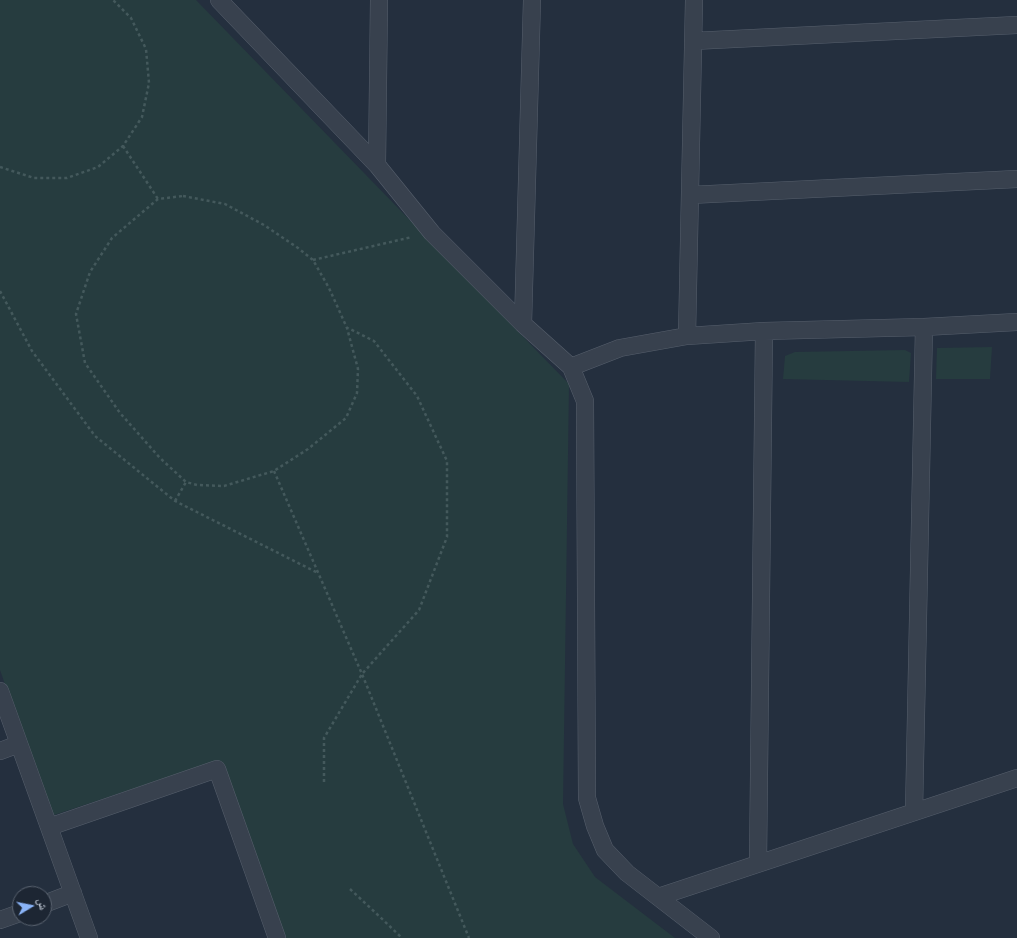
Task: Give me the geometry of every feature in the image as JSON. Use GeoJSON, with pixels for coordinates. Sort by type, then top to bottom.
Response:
{"type":"FeatureCollection","features":[{"type":"Feature","properties":{"kind":"street"},"geometry":{"type":"LineString","coordinates":[[377,165],[379,0]]}},
{"type":"Feature","properties":{"kind":"street"},"geometry":{"type":"LineString","coordinates":[[523,324],[532,0]]}},
{"type":"Feature","properties":{"kind":"street"},"geometry":{"type":"LineString","coordinates":[[687,336],[694,0]]}},
{"type":"Feature","properties":{"kind":"street"},"geometry":{"type":"LineString","coordinates":[[222,1],[377,165],[432,233],[523,324],[571,367],[585,401],[587,798],[595,826],[605,850],[627,873],[711,938]]}},
{"type":"Feature","properties":{"kind":"street"},"geometry":{"type":"LineString","coordinates":[[693,41],[1017,25]]}},
{"type":"Feature","properties":{"kind":"street"},"geometry":{"type":"LineString","coordinates":[[690,195],[1017,179]]}},
{"type":"Feature","properties":{"kind":"street"},"geometry":{"type":"LineString","coordinates":[[571,367],[620,348],[687,336],[764,330],[924,327],[1017,322]]}},
{"type":"Feature","properties":{"kind":"street"},"geometry":{"type":"LineString","coordinates":[[914,812],[924,327]]}},
{"type":"Feature","properties":{"kind":"street"},"geometry":{"type":"LineString","coordinates":[[758,863],[764,330]]}},
{"type":"Feature","properties":{"kind":"street"},"geometry":{"type":"LineString","coordinates":[[0,690],[89,938]]}},
{"type":"Feature","properties":{"kind":"street"},"geometry":{"type":"LineString","coordinates":[[0,751],[19,744]]}},
{"type":"Feature","properties":{"kind":"street"},"geometry":{"type":"LineString","coordinates":[[49,827],[217,768],[277,938]]}},
{"type":"Feature","properties":{"kind":"street"},"geometry":{"type":"LineString","coordinates":[[658,897],[1017,778]]}},
{"type":"Feature","properties":{"kind":"street"},"geometry":{"type":"LineString","coordinates":[[52,901],[73,893]]}},
{"type":"Feature","properties":{"kind":"street"},"geometry":{"type":"LineString","coordinates":[[0,920],[12,916]]}},
{"type":"Feature","properties":{"kind":"path"},"geometry":{"type":"LineString","coordinates":[[0,167],[34,178],[67,178],[98,167],[123,146],[142,117],[150,83],[146,49],[131,18],[113,0]]}},
{"type":"Feature","properties":{"kind":"path"},"geometry":{"type":"LineString","coordinates":[[123,146],[158,199]]}},
{"type":"Feature","properties":{"kind":"path"},"geometry":{"type":"LineString","coordinates":[[183,196],[225,204],[264,225],[298,248],[313,260],[329,288],[347,328],[358,369],[357,393],[346,418],[308,449],[274,471],[224,486],[197,485],[186,482],[160,458],[120,413],[85,363],[76,314],[90,272],[112,238],[158,199],[183,196]]}},
{"type":"Feature","properties":{"kind":"path"},"geometry":{"type":"LineString","coordinates":[[313,260],[432,233]]}},
{"type":"Feature","properties":{"kind":"path"},"geometry":{"type":"LineString","coordinates":[[0,291],[32,351],[95,436],[175,501],[318,573]]}},
{"type":"Feature","properties":{"kind":"path"},"geometry":{"type":"LineString","coordinates":[[324,782],[324,738],[362,674],[419,610],[447,537],[447,462],[417,396],[374,341],[347,328]]}},
{"type":"Feature","properties":{"kind":"path"},"geometry":{"type":"LineString","coordinates":[[274,471],[362,674],[469,938]]}},
{"type":"Feature","properties":{"kind":"path"},"geometry":{"type":"LineString","coordinates":[[175,501],[186,482]]}},
{"type":"Feature","properties":{"kind":"path"},"geometry":{"type":"LineString","coordinates":[[350,889],[402,938]]}},
{"type":"Feature","properties":{"kind":"green space"},"geometry":{"type":"Polygon","coordinates":[[[0,0],[196,0],[569,384],[563,804],[573,844],[595,877],[675,938],[274,938],[211,763],[51,816],[0,670],[0,0]]]}},
{"type":"Feature","properties":{"kind":"green space"},"geometry":{"type":"Polygon","coordinates":[[[992,347],[990,379],[936,379],[937,348],[992,347]]]}},
{"type":"Feature","properties":{"kind":"green space"},"geometry":{"type":"Polygon","coordinates":[[[905,350],[911,353],[909,382],[783,379],[785,356],[795,352],[905,350]]]}}]}
